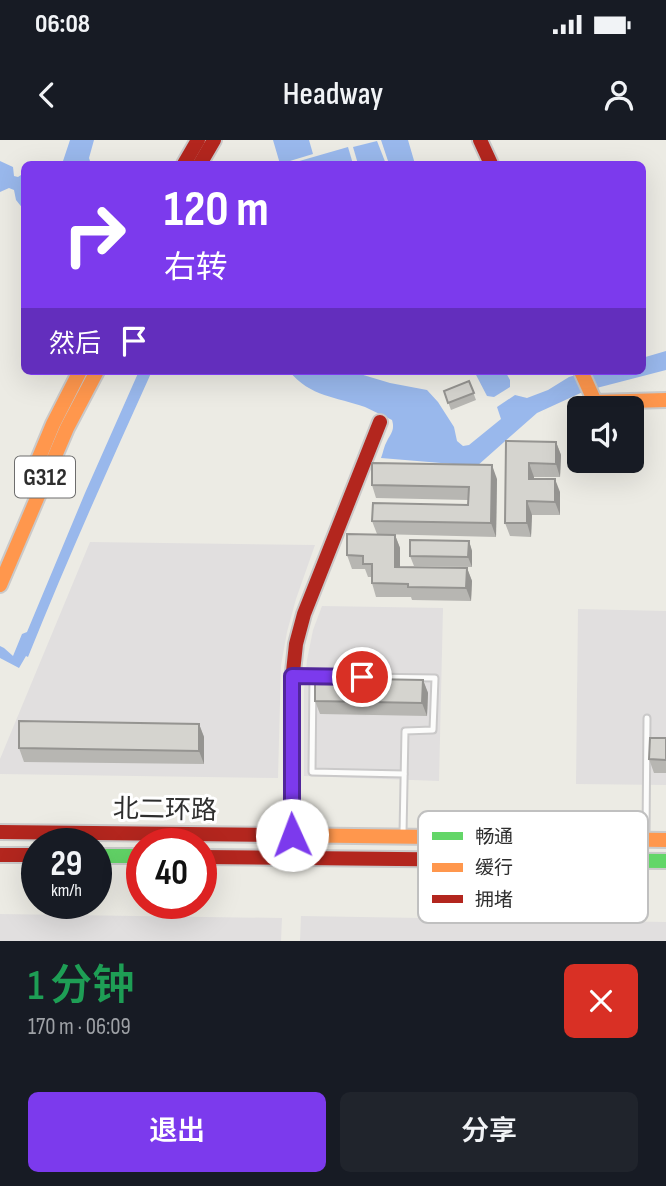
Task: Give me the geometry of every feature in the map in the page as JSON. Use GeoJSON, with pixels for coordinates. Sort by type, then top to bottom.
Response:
{"type":"FeatureCollection","features":[{"type":"Feature","properties":{"kind":"main road"},"geometry":{"type":"LineString","coordinates":[[186,161],[198,140]]}},
{"type":"Feature","properties":{"kind":"main road"},"geometry":{"type":"LineString","coordinates":[[202,161],[214,140]]}},
{"type":"Feature","properties":{"kind":"main road"},"geometry":{"type":"LineString","coordinates":[[480,140],[490,161]]}},
{"type":"Feature","properties":{"kind":"main road","name":"G312"},"geometry":{"type":"LineString","coordinates":[[0,551],[54,424],[78,375]]}},
{"type":"Feature","properties":{"kind":"main road","name":"G312"},"geometry":{"type":"LineString","coordinates":[[0,585],[37,494],[95,375]]}},
{"type":"Feature","properties":{"kind":"main road"},"geometry":{"type":"LineString","coordinates":[[583,375],[595,402],[666,400]]}},
{"type":"Feature","properties":{"kind":"main road"},"geometry":{"type":"LineString","coordinates":[[292,858],[292,676],[296,644],[304,614],[380,422]]}},
{"type":"Feature","properties":{"kind":"main road","name":"北二环路"},"geometry":{"type":"LineString","coordinates":[[0,832],[418,836]]}},
{"type":"Feature","properties":{"kind":"main road","name":"北二环路"},"geometry":{"type":"LineString","coordinates":[[648,839],[666,840]]}},
{"type":"Feature","properties":{"kind":"main road"},"geometry":{"type":"LineString","coordinates":[[0,855],[21,855]]}},
{"type":"Feature","properties":{"kind":"main road","name":"北二环路"},"geometry":{"type":"LineString","coordinates":[[217,857],[418,859]]}},
{"type":"Feature","properties":{"kind":"main road","name":"北二环路"},"geometry":{"type":"LineString","coordinates":[[648,861],[666,861]]}},
{"type":"Feature","properties":{"kind":"lane"},"geometry":{"type":"LineString","coordinates":[[292,676],[435,678],[433,730],[405,731],[403,836]]}},
{"type":"Feature","properties":{"kind":"lane"},"geometry":{"type":"LineString","coordinates":[[313,676],[312,772],[404,774]]}},
{"type":"Feature","properties":{"kind":"lane"},"geometry":{"type":"LineString","coordinates":[[646,811],[647,718]]}},
{"type":"Feature","properties":{"kind":"shaded area"},"geometry":{"type":"Polygon","coordinates":[[[90,542],[315,545],[296,599],[281,665],[278,778],[0,774],[0,759],[90,542]]]}},
{"type":"Feature","properties":{"kind":"shaded area"},"geometry":{"type":"Polygon","coordinates":[[[322,606],[443,608],[439,781],[304,776],[304,690],[307,660],[313,630],[322,606]]]}},
{"type":"Feature","properties":{"kind":"shaded area"},"geometry":{"type":"Polygon","coordinates":[[[578,609],[666,611],[666,785],[576,784],[578,609]]]}},
{"type":"Feature","properties":{"kind":"shaded area"},"geometry":{"type":"Polygon","coordinates":[[[0,914],[21,914],[21,919],[112,919],[112,916],[126,916],[126,919],[282,918],[281,941],[0,941],[0,914]]]}},
{"type":"Feature","properties":{"kind":"shaded area"},"geometry":{"type":"Polygon","coordinates":[[[301,916],[418,918],[418,923],[666,922],[666,941],[300,941],[301,916]]]}},
{"type":"Feature","properties":{"kind":"water"},"geometry":{"type":"Polygon","coordinates":[[[70,140],[94,140],[90,161],[63,161],[70,140]]]}},
{"type":"Feature","properties":{"kind":"water"},"geometry":{"type":"Polygon","coordinates":[[[273,140],[309,140],[313,154],[290,161],[279,161],[273,140]]]}},
{"type":"Feature","properties":{"kind":"water"},"geometry":{"type":"Polygon","coordinates":[[[381,140],[408,140],[414,161],[388,161],[381,140]]]}},
{"type":"Feature","properties":{"kind":"water"},"geometry":{"type":"Polygon","coordinates":[[[377,141],[385,161],[357,161],[353,147],[377,141]]]}},
{"type":"Feature","properties":{"kind":"water"},"geometry":{"type":"Polygon","coordinates":[[[348,147],[352,161],[299,161],[348,147]]]}},
{"type":"Feature","properties":{"kind":"water"},"geometry":{"type":"Polygon","coordinates":[[[0,161],[13,167],[14,176],[21,175],[21,206],[16,200],[14,190],[9,188],[0,192],[0,161]]]}},
{"type":"Feature","properties":{"kind":"water"},"geometry":{"type":"Polygon","coordinates":[[[666,351],[666,370],[567,396],[567,399],[537,413],[477,466],[381,458],[392,431],[392,420],[365,407],[315,391],[293,375],[363,375],[427,390],[438,402],[454,427],[457,441],[463,446],[469,445],[501,419],[497,407],[515,395],[527,398],[576,375],[646,375],[646,357],[666,351]]]}},
{"type":"Feature","properties":{"kind":"water"},"geometry":{"type":"Polygon","coordinates":[[[137,375],[150,375],[88,513],[28,657],[26,656],[19,668],[0,658],[0,646],[13,656],[22,634],[27,632],[137,375]]]}},
{"type":"Feature","properties":{"kind":"water"},"geometry":{"type":"Polygon","coordinates":[[[476,375],[507,375],[510,387],[494,397],[487,396],[476,375]]]}},
{"type":"Feature","properties":{"kind":"building"},"geometry":{"type":"Polygon","coordinates":[[[469,381],[474,393],[448,403],[444,391],[469,381]]]}},
{"type":"Feature","properties":{"kind":"building"},"geometry":{"type":"Polygon","coordinates":[[[506,441],[556,442],[556,464],[529,463],[529,479],[555,479],[555,502],[527,501],[527,523],[505,523],[506,441]]]}},
{"type":"Feature","properties":{"kind":"building"},"geometry":{"type":"Polygon","coordinates":[[[372,463],[492,465],[491,523],[372,521],[373,503],[468,505],[469,487],[372,485],[372,463]]]}},
{"type":"Feature","properties":{"kind":"building"},"geometry":{"type":"Polygon","coordinates":[[[347,534],[395,535],[395,567],[467,568],[466,588],[372,583],[372,564],[363,564],[363,556],[347,555],[347,534]]]}},
{"type":"Feature","properties":{"kind":"building"},"geometry":{"type":"Polygon","coordinates":[[[410,540],[469,541],[468,557],[410,556],[410,540]]]}},
{"type":"Feature","properties":{"kind":"building"},"geometry":{"type":"Polygon","coordinates":[[[315,678],[423,680],[422,703],[315,701],[315,678]]]}},
{"type":"Feature","properties":{"kind":"building"},"geometry":{"type":"Polygon","coordinates":[[[19,721],[199,724],[199,751],[19,748],[19,721]]]}},
{"type":"Feature","properties":{"kind":"building"},"geometry":{"type":"Polygon","coordinates":[[[650,738],[666,738],[666,760],[649,759],[650,738]]]}},
{"type":"Feature","properties":{"kind":"traffic: fast"},"geometry":{"type":"LineString","coordinates":[[112,856],[126,856]]}},
{"type":"Feature","properties":{"kind":"traffic: fast"},"geometry":{"type":"LineString","coordinates":[[648,861],[666,861]]}},
{"type":"Feature","properties":{"kind":"traffic: slow"},"geometry":{"type":"LineString","coordinates":[[33,472],[78,375]]}},
{"type":"Feature","properties":{"kind":"traffic: slow"},"geometry":{"type":"LineString","coordinates":[[0,585],[67,428],[95,375]]}},
{"type":"Feature","properties":{"kind":"traffic: slow"},"geometry":{"type":"LineString","coordinates":[[583,375],[595,402],[666,400]]}},
{"type":"Feature","properties":{"kind":"traffic: slow"},"geometry":{"type":"LineString","coordinates":[[278,835],[418,837]]}},
{"type":"Feature","properties":{"kind":"traffic: slow"},"geometry":{"type":"LineString","coordinates":[[648,840],[666,840]]}},
{"type":"Feature","properties":{"kind":"traffic: jam"},"geometry":{"type":"LineString","coordinates":[[186,161],[198,140]]}},
{"type":"Feature","properties":{"kind":"traffic: jam"},"geometry":{"type":"LineString","coordinates":[[202,161],[214,140]]}},
{"type":"Feature","properties":{"kind":"traffic: jam"},"geometry":{"type":"LineString","coordinates":[[480,140],[490,161]]}},
{"type":"Feature","properties":{"kind":"traffic: jam"},"geometry":{"type":"LineString","coordinates":[[292,858],[292,681],[296,644],[304,614],[380,422]]}},
{"type":"Feature","properties":{"kind":"traffic: jam"},"geometry":{"type":"LineString","coordinates":[[0,832],[278,835]]}},
{"type":"Feature","properties":{"kind":"traffic: jam"},"geometry":{"type":"LineString","coordinates":[[0,855],[21,855]]}},
{"type":"Feature","properties":{"kind":"traffic: jam"},"geometry":{"type":"LineString","coordinates":[[217,857],[418,859]]}},
{"type":"Feature","properties":{"kind":"route"},"geometry":{"type":"LineString","coordinates":[[292,835],[292,676],[362,677]]}}]}
